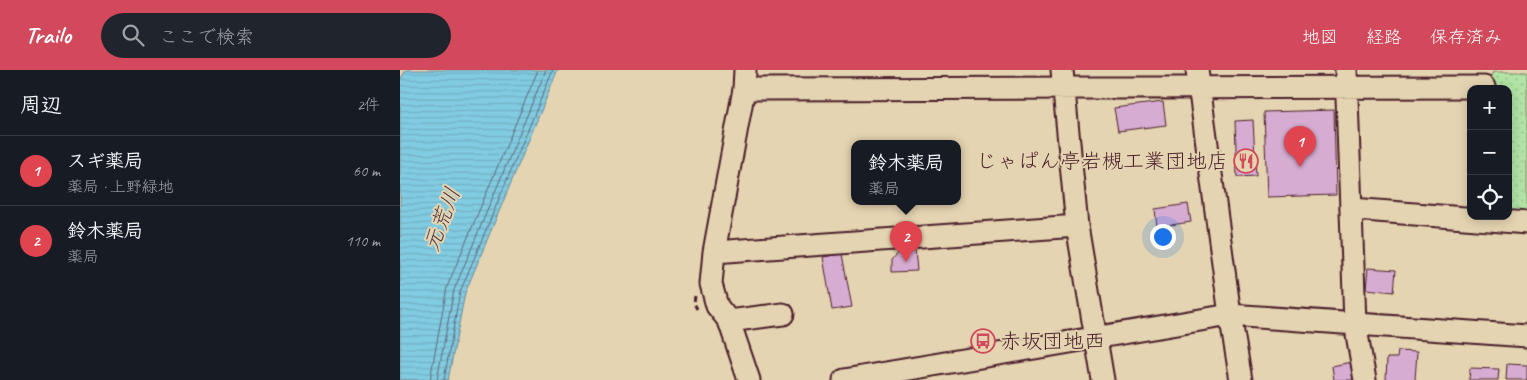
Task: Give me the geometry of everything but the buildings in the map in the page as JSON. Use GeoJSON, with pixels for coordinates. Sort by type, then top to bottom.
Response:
{"type":"FeatureCollection","features":[{"type":"Feature","properties":{"kind":"street"},"geometry":{"type":"LineString","coordinates":[[1063,79],[1077,226],[1104,380]]}},
{"type":"Feature","properties":{"kind":"street"},"geometry":{"type":"LineString","coordinates":[[1198,79],[1230,315],[1241,380]]}},
{"type":"Feature","properties":{"kind":"street"},"geometry":{"type":"LineString","coordinates":[[749,380],[729,321],[717,306],[711,284],[714,252],[744,80],[1198,79],[1484,82]]}},
{"type":"Feature","properties":{"kind":"street"},"geometry":{"type":"LineString","coordinates":[[1346,80],[1352,210],[1354,323],[1364,380]]}},
{"type":"Feature","properties":{"kind":"street"},"geometry":{"type":"LineString","coordinates":[[1352,210],[1467,217]]}},
{"type":"Feature","properties":{"kind":"street"},"geometry":{"type":"LineString","coordinates":[[1501,220],[1527,223]]}},
{"type":"Feature","properties":{"kind":"street"},"geometry":{"type":"LineString","coordinates":[[714,252],[1077,226]]}},
{"type":"Feature","properties":{"kind":"street"},"geometry":{"type":"LineString","coordinates":[[729,321],[783,314]]}},
{"type":"Feature","properties":{"kind":"street"},"geometry":{"type":"LineString","coordinates":[[844,380],[1230,315],[1527,336]]}},
{"type":"Feature","properties":{"kind":"green space"},"geometry":{"type":"Polygon","coordinates":[[[1493,72],[1527,72],[1527,217],[1512,216],[1512,85],[1489,85],[1493,72]]]}},
{"type":"Feature","properties":{"kind":"water","name":"元荒川"},"geometry":{"type":"Polygon","coordinates":[[[406,70],[558,70],[465,293],[448,380],[400,380],[400,80],[406,70]]]}},
{"type":"Feature","properties":{"kind":"place","name":"じゃぱん亭岩槻工業団地店"},"geometry":{"type":"Point","coordinates":[1246,161]}},
{"type":"Feature","properties":{"kind":"place","name":"スギ薬局"},"geometry":{"type":"Point","coordinates":[1300,167]}},
{"type":"Feature","properties":{"kind":"place","name":"鈴木薬局"},"geometry":{"type":"Point","coordinates":[906,262]}},
{"type":"Feature","properties":{"kind":"place","name":"赤坂団地西"},"geometry":{"type":"Point","coordinates":[983,341]}}]}
